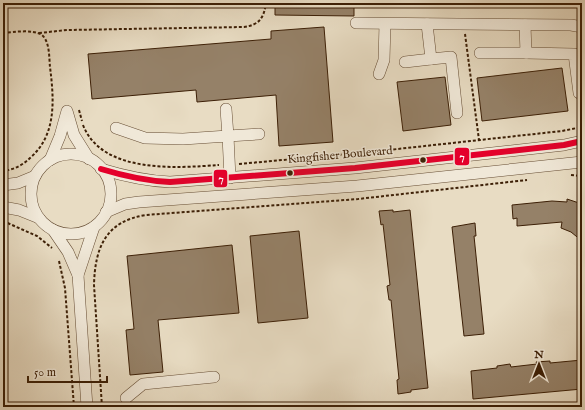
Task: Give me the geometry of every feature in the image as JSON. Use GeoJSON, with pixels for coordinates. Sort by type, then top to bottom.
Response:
{"type":"FeatureCollection","features":[{"type":"Feature","properties":{"kind":"street"},"geometry":{"type":"LineString","coordinates":[[356,23],[582,27]]}},
{"type":"Feature","properties":{"kind":"street"},"geometry":{"type":"LineString","coordinates":[[379,74],[384,60],[385,24]]}},
{"type":"Feature","properties":{"kind":"street"},"geometry":{"type":"LineString","coordinates":[[427,24],[431,59]]}},
{"type":"Feature","properties":{"kind":"street"},"geometry":{"type":"LineString","coordinates":[[525,25],[526,53]]}},
{"type":"Feature","properties":{"kind":"street"},"geometry":{"type":"LineString","coordinates":[[480,53],[574,54],[579,94]]}},
{"type":"Feature","properties":{"kind":"street"},"geometry":{"type":"LineString","coordinates":[[405,62],[451,57],[457,113]]}},
{"type":"Feature","properties":{"kind":"street"},"geometry":{"type":"LineString","coordinates":[[226,109],[230,178]]}},
{"type":"Feature","properties":{"kind":"street"},"geometry":{"type":"LineString","coordinates":[[3,185],[18,183],[35,176],[50,160],[60,136],[66,112],[74,135],[88,159]]}},
{"type":"Feature","properties":{"kind":"street"},"geometry":{"type":"LineString","coordinates":[[116,128],[144,138],[183,139],[259,134]]}},
{"type":"Feature","properties":{"kind":"street","name":"Kingfisher Boulevard"},"geometry":{"type":"LineString","coordinates":[[101,169],[124,176],[155,181],[230,178],[355,168],[564,145],[582,141]]}},
{"type":"Feature","properties":{"kind":"street"},"geometry":{"type":"LineString","coordinates":[[50,160],[69,155],[81,156],[88,159],[101,169],[106,176],[111,194],[106,212],[94,227],[78,275]]}},
{"type":"Feature","properties":{"kind":"street"},"geometry":{"type":"LineString","coordinates":[[106,212],[125,204],[139,202],[357,186],[582,162]]}},
{"type":"Feature","properties":{"kind":"street"},"geometry":{"type":"LineString","coordinates":[[35,176],[31,194],[32,203],[39,218]]}},
{"type":"Feature","properties":{"kind":"street"},"geometry":{"type":"LineString","coordinates":[[3,207],[19,210],[39,218],[53,230],[68,252],[78,275],[87,407]]}},
{"type":"Feature","properties":{"kind":"street"},"geometry":{"type":"LineString","coordinates":[[53,230],[69,234],[78,234],[94,227]]}},
{"type":"Feature","properties":{"kind":"street"},"geometry":{"type":"LineString","coordinates":[[126,398],[142,384],[214,377]]}},
{"type":"Feature","properties":{"kind":"path"},"geometry":{"type":"LineString","coordinates":[[3,33],[39,34],[67,30],[244,27],[253,25],[261,20],[266,3]]}},
{"type":"Feature","properties":{"kind":"path"},"geometry":{"type":"LineString","coordinates":[[464,32],[479,140]]}},
{"type":"Feature","properties":{"kind":"path"},"geometry":{"type":"LineString","coordinates":[[3,171],[19,166],[34,155],[45,139],[50,126],[52,96],[48,45],[45,38],[39,34]]}},
{"type":"Feature","properties":{"kind":"path"},"geometry":{"type":"LineString","coordinates":[[79,110],[86,131],[103,150],[117,157],[137,163],[176,167],[229,165],[479,140],[562,131],[582,127]]}},
{"type":"Feature","properties":{"kind":"path"},"geometry":{"type":"LineString","coordinates":[[564,175],[582,176]]}},
{"type":"Feature","properties":{"kind":"path"},"geometry":{"type":"LineString","coordinates":[[102,407],[94,285],[97,258],[102,243],[116,226],[141,216],[159,214]]}},
{"type":"Feature","properties":{"kind":"path"},"geometry":{"type":"LineString","coordinates":[[3,221],[37,236],[55,252]]}},
{"type":"Feature","properties":{"kind":"path"},"geometry":{"type":"LineString","coordinates":[[57,257],[63,274],[74,407]]}},
{"type":"Feature","properties":{"kind":"building"},"geometry":{"type":"Polygon","coordinates":[[[275,3],[354,3],[354,16],[275,15],[275,3]]]}},
{"type":"Feature","properties":{"kind":"building"},"geometry":{"type":"Polygon","coordinates":[[[324,27],[333,142],[279,146],[276,95],[197,102],[196,90],[92,99],[88,54],[271,39],[271,31],[324,27]]]}},
{"type":"Feature","properties":{"kind":"building"},"geometry":{"type":"Polygon","coordinates":[[[562,68],[568,111],[482,121],[477,78],[562,68]]]}},
{"type":"Feature","properties":{"kind":"building"},"geometry":{"type":"Polygon","coordinates":[[[445,77],[451,125],[403,131],[397,82],[445,77]]]}},
{"type":"Feature","properties":{"kind":"building"},"geometry":{"type":"Polygon","coordinates":[[[567,199],[582,204],[582,241],[571,232],[561,228],[562,222],[517,226],[517,218],[513,219],[512,205],[552,201],[567,202],[567,199]]]}},
{"type":"Feature","properties":{"kind":"building"},"geometry":{"type":"Polygon","coordinates":[[[393,210],[393,212],[410,210],[428,388],[411,390],[411,392],[398,394],[397,380],[399,379],[391,300],[389,300],[387,286],[390,285],[383,224],[381,225],[379,211],[393,210]]]}},
{"type":"Feature","properties":{"kind":"building"},"geometry":{"type":"Polygon","coordinates":[[[475,223],[476,236],[474,236],[484,334],[464,336],[452,227],[475,223]]]}},
{"type":"Feature","properties":{"kind":"building"},"geometry":{"type":"Polygon","coordinates":[[[299,231],[308,318],[258,323],[250,236],[299,231]]]}},
{"type":"Feature","properties":{"kind":"building"},"geometry":{"type":"Polygon","coordinates":[[[232,245],[239,313],[158,320],[163,372],[130,375],[126,330],[134,329],[127,256],[232,245]]]}},
{"type":"Feature","properties":{"kind":"building"},"geometry":{"type":"Polygon","coordinates":[[[582,360],[582,389],[473,399],[471,371],[497,368],[497,366],[510,364],[511,367],[537,364],[536,362],[550,361],[550,363],[582,360]]]}},
{"type":"Feature","properties":{"kind":"transit line","name":"7"},"geometry":{"type":"LineString","coordinates":[[101,169],[135,178],[170,182],[355,168],[564,145],[582,141]]}}]}
